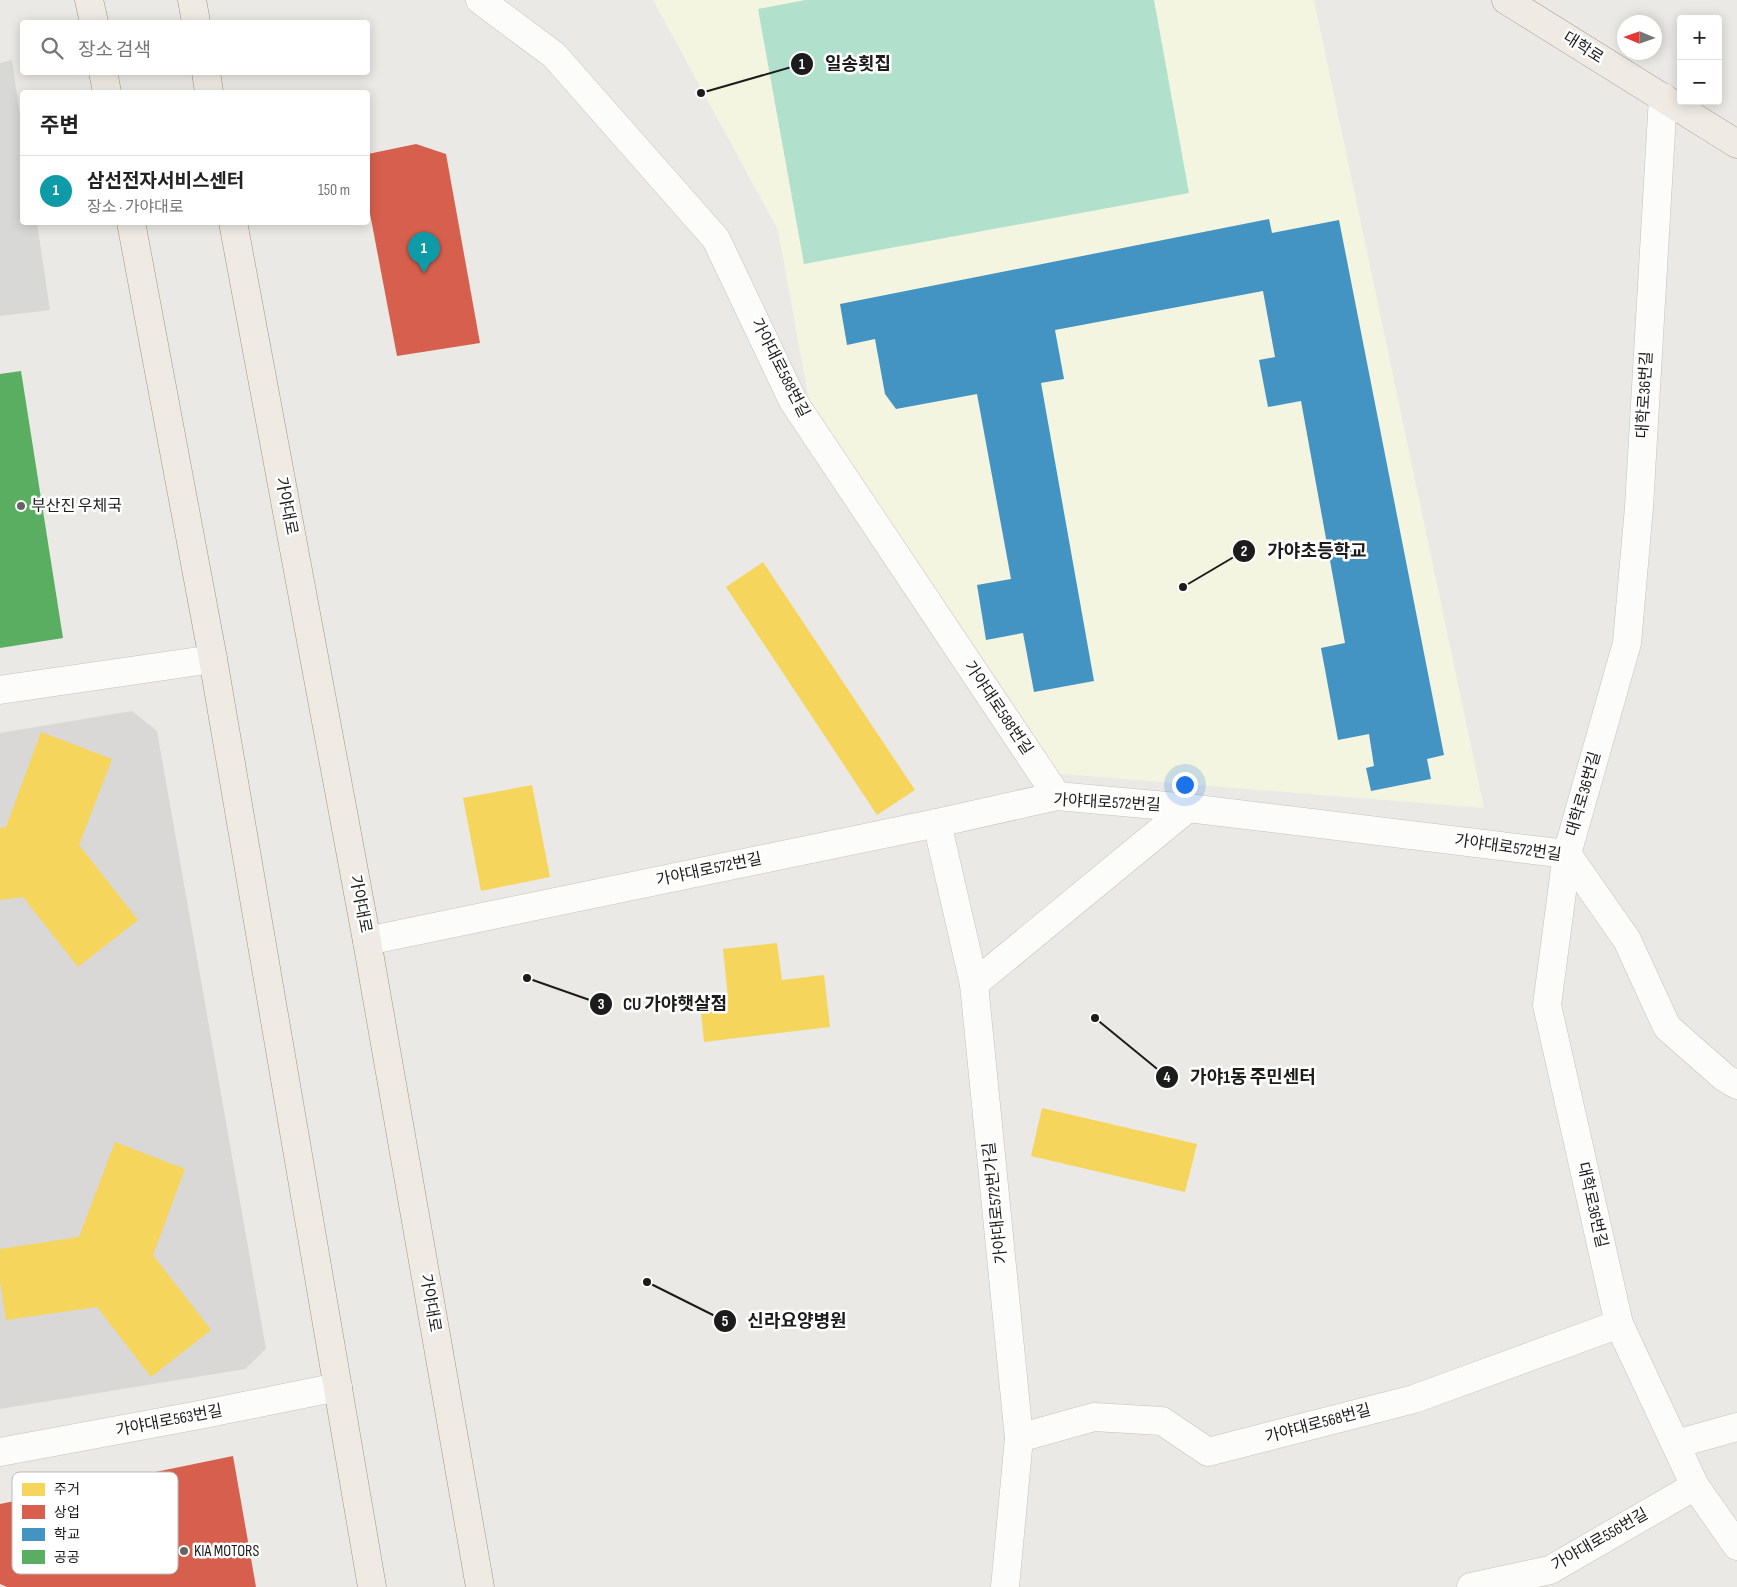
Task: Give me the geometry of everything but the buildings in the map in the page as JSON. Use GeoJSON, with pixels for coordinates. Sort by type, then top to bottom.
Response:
{"type":"FeatureCollection","features":[{"type":"Feature","properties":{"kind":"main road"},"geometry":{"type":"LineString","coordinates":[[192,0],[196,20]]}},
{"type":"Feature","properties":{"kind":"main road","name":"대학로"},"geometry":{"type":"LineString","coordinates":[[1506,0],[1737,144]]}},
{"type":"Feature","properties":{"kind":"main road"},"geometry":{"type":"LineString","coordinates":[[104,75],[107,90]]}},
{"type":"Feature","properties":{"kind":"main road"},"geometry":{"type":"LineString","coordinates":[[206,75],[209,90]]}},
{"type":"Feature","properties":{"kind":"main road"},"geometry":{"type":"LineString","coordinates":[[132,225],[213,659],[372,1587]]}},
{"type":"Feature","properties":{"kind":"main road","name":"가야대로"},"geometry":{"type":"LineString","coordinates":[[234,225],[366,941],[480,1587]]}},
{"type":"Feature","properties":{"kind":"street","name":"가야대로588번길"},"geometry":{"type":"LineString","coordinates":[[480,0],[554,55],[716,239],[793,401],[1057,796]]}},
{"type":"Feature","properties":{"kind":"street","name":"대학로36번길"},"geometry":{"type":"LineString","coordinates":[[1663,97],[1639,507],[1627,642],[1567,854],[1546,1005],[1619,1324],[1695,1486],[1737,1546]]}},
{"type":"Feature","properties":{"kind":"street"},"geometry":{"type":"LineString","coordinates":[[0,690],[213,659]]}},
{"type":"Feature","properties":{"kind":"street","name":"가야대로572번길"},"geometry":{"type":"LineString","coordinates":[[366,941],[937,823],[1057,796],[1188,808],[1567,854],[1626,940],[1666,1027],[1725,1078],[1737,1085]]}},
{"type":"Feature","properties":{"kind":"street"},"geometry":{"type":"LineString","coordinates":[[974,984],[1188,808]]}},
{"type":"Feature","properties":{"kind":"street","name":"가야대로572번가길"},"geometry":{"type":"LineString","coordinates":[[937,823],[974,984],[1019,1438],[1005,1587]]}},
{"type":"Feature","properties":{"kind":"street","name":"가야대로568번길"},"geometry":{"type":"LineString","coordinates":[[1019,1438],[1094,1416],[1162,1421],[1208,1452],[1414,1399],[1619,1324]]}},
{"type":"Feature","properties":{"kind":"street","name":"가야대로563번길"},"geometry":{"type":"LineString","coordinates":[[0,1452],[199,1416],[338,1387]]}},
{"type":"Feature","properties":{"kind":"street"},"geometry":{"type":"LineString","coordinates":[[1676,1444],[1737,1427]]}},
{"type":"Feature","properties":{"kind":"street","name":"가야대로556번길"},"geometry":{"type":"LineString","coordinates":[[1471,1587],[1550,1570],[1695,1486]]}},
{"type":"Feature","properties":{"kind":"shaded area"},"geometry":{"type":"Polygon","coordinates":[[[653,0],[1314,0],[1484,808],[1050,773],[809,401],[778,230],[653,0]]]}},
{"type":"Feature","properties":{"kind":"shaded area"},"geometry":{"type":"Polygon","coordinates":[[[12,60],[20,117],[20,225],[37,225],[50,310],[0,316],[0,63],[12,60]]]}},
{"type":"Feature","properties":{"kind":"shaded area"},"geometry":{"type":"Polygon","coordinates":[[[132,711],[157,731],[266,1349],[245,1369],[0,1409],[0,733],[132,711]]]}},
{"type":"Feature","properties":{"kind":"green space"},"geometry":{"type":"Polygon","coordinates":[[[805,0],[1154,0],[1189,193],[804,264],[758,9],[805,0]]]}},
{"type":"Feature","properties":{"kind":"place","name":"일송횟집"},"geometry":{"type":"Point","coordinates":[701,93]}},
{"type":"Feature","properties":{"kind":"place","name":"삼선전자서비스센터"},"geometry":{"type":"Point","coordinates":[424,273]}},
{"type":"Feature","properties":{"kind":"place","name":"부산진 우체국"},"geometry":{"type":"Point","coordinates":[21,506]}},
{"type":"Feature","properties":{"kind":"place","name":"가야초등학교"},"geometry":{"type":"Point","coordinates":[1183,587]}},
{"type":"Feature","properties":{"kind":"place","name":"CU 가야햇살점"},"geometry":{"type":"Point","coordinates":[527,978]}},
{"type":"Feature","properties":{"kind":"place","name":"가야1동 주민센터"},"geometry":{"type":"Point","coordinates":[1095,1018]}},
{"type":"Feature","properties":{"kind":"place","name":"신라요양병원"},"geometry":{"type":"Point","coordinates":[647,1282]}},
{"type":"Feature","properties":{"kind":"place","name":"KIA MOTORS"},"geometry":{"type":"Point","coordinates":[184,1551]}}]}
